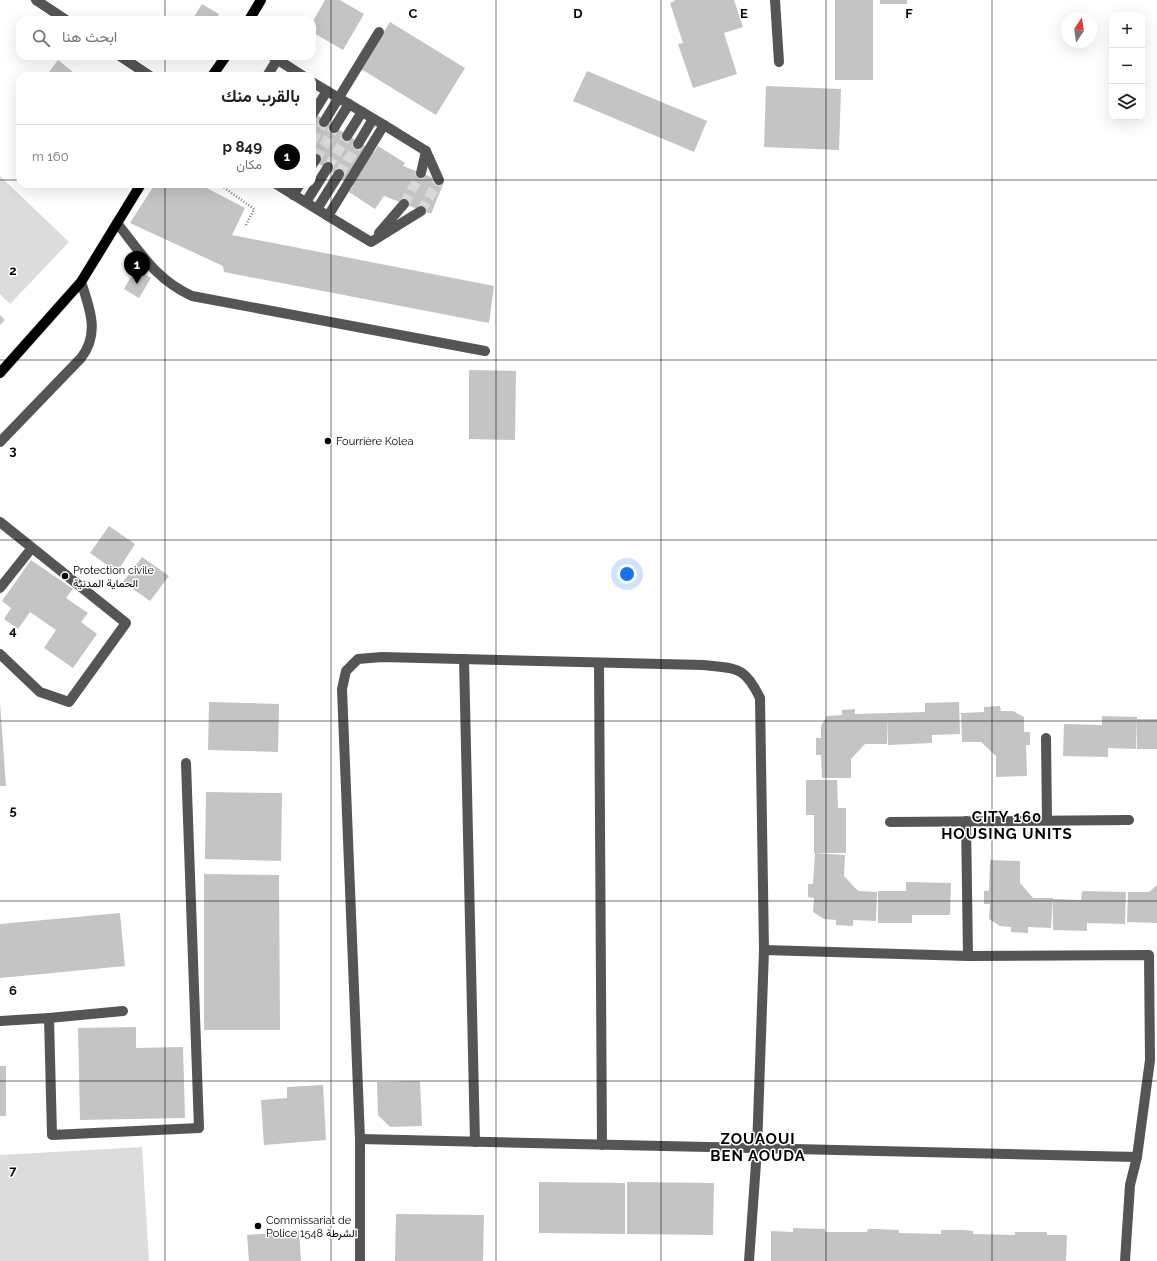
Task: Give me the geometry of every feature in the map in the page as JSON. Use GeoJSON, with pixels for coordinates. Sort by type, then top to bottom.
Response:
{"type":"FeatureCollection","features":[{"type":"Feature","properties":{"kind":"main road"},"geometry":{"type":"LineString","coordinates":[[251,16],[261,0]]}},
{"type":"Feature","properties":{"kind":"main road"},"geometry":{"type":"LineString","coordinates":[[215,72],[223,60]]}},
{"type":"Feature","properties":{"kind":"main road"},"geometry":{"type":"LineString","coordinates":[[0,373],[81,282],[139,188]]}},
{"type":"Feature","properties":{"kind":"street"},"geometry":{"type":"LineString","coordinates":[[36,0],[60,16]]}},
{"type":"Feature","properties":{"kind":"street"},"geometry":{"type":"LineString","coordinates":[[775,0],[779,62]]}},
{"type":"Feature","properties":{"kind":"street"},"geometry":{"type":"LineString","coordinates":[[324,122],[379,32]]}},
{"type":"Feature","properties":{"kind":"street"},"geometry":{"type":"LineString","coordinates":[[126,60],[144,72]]}},
{"type":"Feature","properties":{"kind":"street"},"geometry":{"type":"LineString","coordinates":[[269,72],[273,60]]}},
{"type":"Feature","properties":{"kind":"street"},"geometry":{"type":"LineString","coordinates":[[277,60],[297,72]]}},
{"type":"Feature","properties":{"kind":"street"},"geometry":{"type":"LineString","coordinates":[[316,87],[327,91],[426,151],[439,180]]}},
{"type":"Feature","properties":{"kind":"street"},"geometry":{"type":"LineString","coordinates":[[316,109],[327,91]]}},
{"type":"Feature","properties":{"kind":"street"},"geometry":{"type":"LineString","coordinates":[[334,128],[349,104]]}},
{"type":"Feature","properties":{"kind":"street"},"geometry":{"type":"LineString","coordinates":[[347,136],[362,112]]}},
{"type":"Feature","properties":{"kind":"street"},"geometry":{"type":"LineString","coordinates":[[358,144],[373,119]]}},
{"type":"Feature","properties":{"kind":"street"},"geometry":{"type":"LineString","coordinates":[[328,216],[384,125]]}},
{"type":"Feature","properties":{"kind":"street"},"geometry":{"type":"LineString","coordinates":[[421,173],[426,151]]}},
{"type":"Feature","properties":{"kind":"street"},"geometry":{"type":"LineString","coordinates":[[316,186],[328,167]]}},
{"type":"Feature","properties":{"kind":"street"},"geometry":{"type":"LineString","coordinates":[[317,209],[339,174]]}},
{"type":"Feature","properties":{"kind":"street"},"geometry":{"type":"LineString","coordinates":[[286,188],[294,195],[371,242],[421,211]]}},
{"type":"Feature","properties":{"kind":"street"},"geometry":{"type":"LineString","coordinates":[[294,195],[298,188]]}},
{"type":"Feature","properties":{"kind":"street"},"geometry":{"type":"LineString","coordinates":[[306,202],[315,188]]}},
{"type":"Feature","properties":{"kind":"street"},"geometry":{"type":"LineString","coordinates":[[373,241],[404,204]]}},
{"type":"Feature","properties":{"kind":"street"},"geometry":{"type":"LineString","coordinates":[[117,223],[156,273],[174,288],[192,296],[485,351]]}},
{"type":"Feature","properties":{"kind":"street"},"geometry":{"type":"LineString","coordinates":[[0,442],[89,349],[92,332],[91,312],[81,282]]}},
{"type":"Feature","properties":{"kind":"street"},"geometry":{"type":"LineString","coordinates":[[0,522],[31,549],[126,623],[69,702],[40,692],[0,654]]}},
{"type":"Feature","properties":{"kind":"street"},"geometry":{"type":"LineString","coordinates":[[0,588],[31,549]]}},
{"type":"Feature","properties":{"kind":"street"},"geometry":{"type":"LineString","coordinates":[[360,1261],[360,1140],[342,689],[346,671],[358,659],[382,657],[703,665],[737,669],[751,680],[760,698],[764,950],[757,1149],[749,1261]]}},
{"type":"Feature","properties":{"kind":"street"},"geometry":{"type":"LineString","coordinates":[[464,659],[475,1142]]}},
{"type":"Feature","properties":{"kind":"street"},"geometry":{"type":"LineString","coordinates":[[599,663],[602,1145]]}},
{"type":"Feature","properties":{"kind":"street"},"geometry":{"type":"LineString","coordinates":[[1046,738],[1047,820]]}},
{"type":"Feature","properties":{"kind":"street"},"geometry":{"type":"LineString","coordinates":[[49,1018],[52,1135],[200,1128],[186,763]]}},
{"type":"Feature","properties":{"kind":"street"},"geometry":{"type":"LineString","coordinates":[[890,822],[1129,820]]}},
{"type":"Feature","properties":{"kind":"street"},"geometry":{"type":"LineString","coordinates":[[966,821],[968,956]]}},
{"type":"Feature","properties":{"kind":"street"},"geometry":{"type":"LineString","coordinates":[[764,950],[968,956],[1149,955],[1150,1060],[1137,1157],[1130,1185],[1126,1261]]}},
{"type":"Feature","properties":{"kind":"street"},"geometry":{"type":"LineString","coordinates":[[0,1021],[123,1011]]}},
{"type":"Feature","properties":{"kind":"street"},"geometry":{"type":"LineString","coordinates":[[360,1140],[1137,1157]]}},
{"type":"Feature","properties":{"kind":"path"},"geometry":{"type":"LineString","coordinates":[[225,188],[254,209],[245,228]]}},
{"type":"Feature","properties":{"kind":"shaded area"},"geometry":{"type":"Polygon","coordinates":[[[0,176],[69,242],[10,304],[0,294],[0,176]]]}},
{"type":"Feature","properties":{"kind":"shaded area"},"geometry":{"type":"Polygon","coordinates":[[[142,1147],[149,1261],[0,1261],[0,1155],[142,1147]]]}},
{"type":"Feature","properties":{"kind":"building"},"geometry":{"type":"Polygon","coordinates":[[[325,0],[340,0],[364,14],[343,50],[316,34],[316,16],[325,0]]]}},
{"type":"Feature","properties":{"kind":"building"},"geometry":{"type":"Polygon","coordinates":[[[674,0],[734,0],[743,27],[724,33],[737,74],[693,88],[678,44],[683,43],[670,3],[675,1],[674,0]]]}},
{"type":"Feature","properties":{"kind":"building"},"geometry":{"type":"Polygon","coordinates":[[[835,0],[873,0],[873,80],[835,80],[835,0]]]}},
{"type":"Feature","properties":{"kind":"building"},"geometry":{"type":"Polygon","coordinates":[[[880,0],[907,0],[907,4],[880,4],[880,0]]]}},
{"type":"Feature","properties":{"kind":"building"},"geometry":{"type":"Polygon","coordinates":[[[202,4],[219,14],[218,16],[194,16],[202,4]]]}},
{"type":"Feature","properties":{"kind":"building"},"geometry":{"type":"Polygon","coordinates":[[[390,22],[465,68],[436,115],[361,69],[390,22]]]}},
{"type":"Feature","properties":{"kind":"building"},"geometry":{"type":"Polygon","coordinates":[[[58,60],[73,72],[49,72],[58,60]]]}},
{"type":"Feature","properties":{"kind":"building"},"geometry":{"type":"Polygon","coordinates":[[[587,71],[707,121],[694,152],[573,101],[587,71]]]}},
{"type":"Feature","properties":{"kind":"building"},"geometry":{"type":"Polygon","coordinates":[[[766,86],[841,89],[839,150],[764,147],[766,86]]]}},
{"type":"Feature","properties":{"kind":"building"},"geometry":{"type":"Polygon","coordinates":[[[316,115],[374,152],[378,146],[405,163],[403,166],[444,182],[431,214],[384,196],[375,209],[349,192],[353,186],[316,162],[316,115]]]}},
{"type":"Feature","properties":{"kind":"building"},"geometry":{"type":"Polygon","coordinates":[[[152,188],[207,188],[245,208],[232,235],[494,286],[489,323],[224,272],[223,266],[130,223],[152,188]]]}},
{"type":"Feature","properties":{"kind":"building"},"geometry":{"type":"Polygon","coordinates":[[[135,269],[151,278],[139,298],[124,289],[135,269]]]}},
{"type":"Feature","properties":{"kind":"building"},"geometry":{"type":"Polygon","coordinates":[[[0,315],[5,320],[0,325],[0,315]]]}},
{"type":"Feature","properties":{"kind":"building"},"geometry":{"type":"Polygon","coordinates":[[[469,370],[516,371],[515,440],[469,439],[469,370]]]}},
{"type":"Feature","properties":{"kind":"building"},"geometry":{"type":"Polygon","coordinates":[[[109,526],[135,544],[117,572],[90,553],[109,526]]]}},
{"type":"Feature","properties":{"kind":"building"},"geometry":{"type":"Polygon","coordinates":[[[142,557],[169,576],[150,601],[123,582],[142,557]]]}},
{"type":"Feature","properties":{"kind":"building"},"geometry":{"type":"Polygon","coordinates":[[[31,560],[73,589],[66,598],[88,613],[81,622],[97,634],[73,668],[44,648],[56,630],[30,612],[18,629],[4,619],[11,608],[2,601],[31,560]]]}},
{"type":"Feature","properties":{"kind":"building"},"geometry":{"type":"Polygon","coordinates":[[[209,702],[279,704],[278,752],[208,750],[209,702]]]}},
{"type":"Feature","properties":{"kind":"building"},"geometry":{"type":"Polygon","coordinates":[[[959,702],[960,734],[932,735],[932,743],[888,745],[887,718],[887,744],[865,744],[851,759],[851,778],[822,778],[821,755],[816,755],[816,738],[821,738],[821,726],[827,716],[842,715],[842,710],[855,709],[855,714],[925,712],[925,703],[959,702]]]}},
{"type":"Feature","properties":{"kind":"building"},"geometry":{"type":"Polygon","coordinates":[[[0,703],[6,786],[0,786],[0,703]]]}},
{"type":"Feature","properties":{"kind":"building"},"geometry":{"type":"Polygon","coordinates":[[[1000,706],[1001,711],[1013,711],[1024,717],[1024,732],[1030,732],[1030,745],[1026,745],[1027,776],[996,777],[996,756],[981,742],[962,742],[961,713],[984,712],[984,707],[1000,706]]]}},
{"type":"Feature","properties":{"kind":"building"},"geometry":{"type":"Polygon","coordinates":[[[1102,716],[1137,717],[1136,749],[1108,748],[1108,757],[1063,756],[1064,724],[1102,725],[1102,716]]]}},
{"type":"Feature","properties":{"kind":"building"},"geometry":{"type":"Polygon","coordinates":[[[1137,719],[1157,719],[1157,749],[1137,749],[1137,719]]]}},
{"type":"Feature","properties":{"kind":"building"},"geometry":{"type":"Polygon","coordinates":[[[806,780],[837,780],[838,808],[846,808],[846,853],[814,853],[814,815],[806,815],[806,780]]]}},
{"type":"Feature","properties":{"kind":"building"},"geometry":{"type":"Polygon","coordinates":[[[206,792],[282,793],[281,861],[205,859],[206,792]]]}},
{"type":"Feature","properties":{"kind":"building"},"geometry":{"type":"Polygon","coordinates":[[[815,853],[845,855],[844,876],[858,891],[877,892],[876,921],[853,920],[853,926],[836,925],[836,920],[824,919],[813,912],[814,898],[808,897],[808,884],[813,884],[815,853]]]}},
{"type":"Feature","properties":{"kind":"building"},"geometry":{"type":"Polygon","coordinates":[[[990,860],[1020,861],[1020,883],[1033,898],[1053,898],[1051,928],[1028,927],[1028,933],[1011,932],[1011,927],[1000,926],[989,919],[990,904],[984,904],[984,891],[989,891],[990,860]]]}},
{"type":"Feature","properties":{"kind":"building"},"geometry":{"type":"Polygon","coordinates":[[[204,874],[279,875],[280,1030],[204,1030],[204,874]]]}},
{"type":"Feature","properties":{"kind":"building"},"geometry":{"type":"Polygon","coordinates":[[[906,882],[951,883],[950,915],[912,915],[912,923],[878,923],[878,891],[906,891],[906,882]]]}},
{"type":"Feature","properties":{"kind":"building"},"geometry":{"type":"Polygon","coordinates":[[[1157,885],[1157,923],[1127,922],[1128,892],[1149,892],[1157,885]]]}},
{"type":"Feature","properties":{"kind":"building"},"geometry":{"type":"Polygon","coordinates":[[[1082,891],[1126,892],[1125,924],[1087,923],[1087,931],[1053,930],[1053,899],[1081,900],[1082,891]]]}},
{"type":"Feature","properties":{"kind":"building"},"geometry":{"type":"Polygon","coordinates":[[[120,913],[125,966],[0,978],[0,924],[120,913]]]}},
{"type":"Feature","properties":{"kind":"building"},"geometry":{"type":"Polygon","coordinates":[[[136,1027],[136,1048],[183,1047],[185,1118],[80,1120],[78,1028],[136,1027]]]}},
{"type":"Feature","properties":{"kind":"building"},"geometry":{"type":"Polygon","coordinates":[[[0,1066],[6,1066],[6,1116],[0,1116],[0,1066]]]}},
{"type":"Feature","properties":{"kind":"building"},"geometry":{"type":"Polygon","coordinates":[[[420,1081],[422,1126],[390,1127],[378,1115],[377,1082],[420,1081]]]}},
{"type":"Feature","properties":{"kind":"building"},"geometry":{"type":"Polygon","coordinates":[[[323,1085],[326,1140],[264,1145],[261,1100],[287,1098],[287,1087],[323,1085]]]}},
{"type":"Feature","properties":{"kind":"building"},"geometry":{"type":"Polygon","coordinates":[[[539,1182],[625,1183],[625,1234],[539,1233],[539,1182]]]}},
{"type":"Feature","properties":{"kind":"building"},"geometry":{"type":"Polygon","coordinates":[[[627,1182],[714,1183],[713,1235],[627,1234],[627,1182]]]}},
{"type":"Feature","properties":{"kind":"building"},"geometry":{"type":"Polygon","coordinates":[[[396,1214],[484,1215],[483,1261],[395,1261],[396,1214]]]}},
{"type":"Feature","properties":{"kind":"building"},"geometry":{"type":"Polygon","coordinates":[[[793,1228],[825,1229],[825,1232],[867,1232],[868,1229],[876,1229],[899,1230],[899,1233],[941,1234],[941,1230],[973,1231],[973,1234],[1015,1235],[1015,1232],[1047,1232],[1047,1235],[1067,1235],[1066,1261],[771,1261],[771,1231],[793,1232],[793,1228]]]}},
{"type":"Feature","properties":{"kind":"building"},"geometry":{"type":"Polygon","coordinates":[[[299,1231],[301,1261],[249,1261],[247,1235],[299,1231]]]}},
{"type":"Feature","properties":{"kind":"tunnel"},"geometry":{"type":"LineString","coordinates":[[316,135],[324,122]]}},
{"type":"Feature","properties":{"kind":"tunnel"},"geometry":{"type":"LineString","coordinates":[[316,159],[334,128]]}},
{"type":"Feature","properties":{"kind":"tunnel"},"geometry":{"type":"LineString","coordinates":[[328,167],[347,136]]}},
{"type":"Feature","properties":{"kind":"tunnel"},"geometry":{"type":"LineString","coordinates":[[339,174],[358,144]]}},
{"type":"Feature","properties":{"kind":"tunnel"},"geometry":{"type":"LineString","coordinates":[[404,204],[421,173]]}},
{"type":"Feature","properties":{"kind":"tunnel"},"geometry":{"type":"LineString","coordinates":[[421,211],[439,180]]}},
{"type":"Feature","properties":{"kind":"place","name":"p 849"},"geometry":{"type":"Point","coordinates":[137,284]}},
{"type":"Feature","properties":{"kind":"place","name":"Fourrière Kolea"},"geometry":{"type":"Point","coordinates":[328,441]}},
{"type":"Feature","properties":{"kind":"place","name":"Protection civile الحماية المدنية"},"geometry":{"type":"Point","coordinates":[65,576]}},
{"type":"Feature","properties":{"kind":"place","name":"Commissariat de Police 1548 الشرطة"},"geometry":{"type":"Point","coordinates":[258,1226]}},
{"type":"Feature","properties":{"kind":"district","name":"CITY 160 HOUSING UNITS"},"geometry":{"type":"Point","coordinates":[1007,826]}},
{"type":"Feature","properties":{"kind":"district","name":"ZOUAOUI BEN AOUDA"},"geometry":{"type":"Point","coordinates":[758,1148]}}]}
